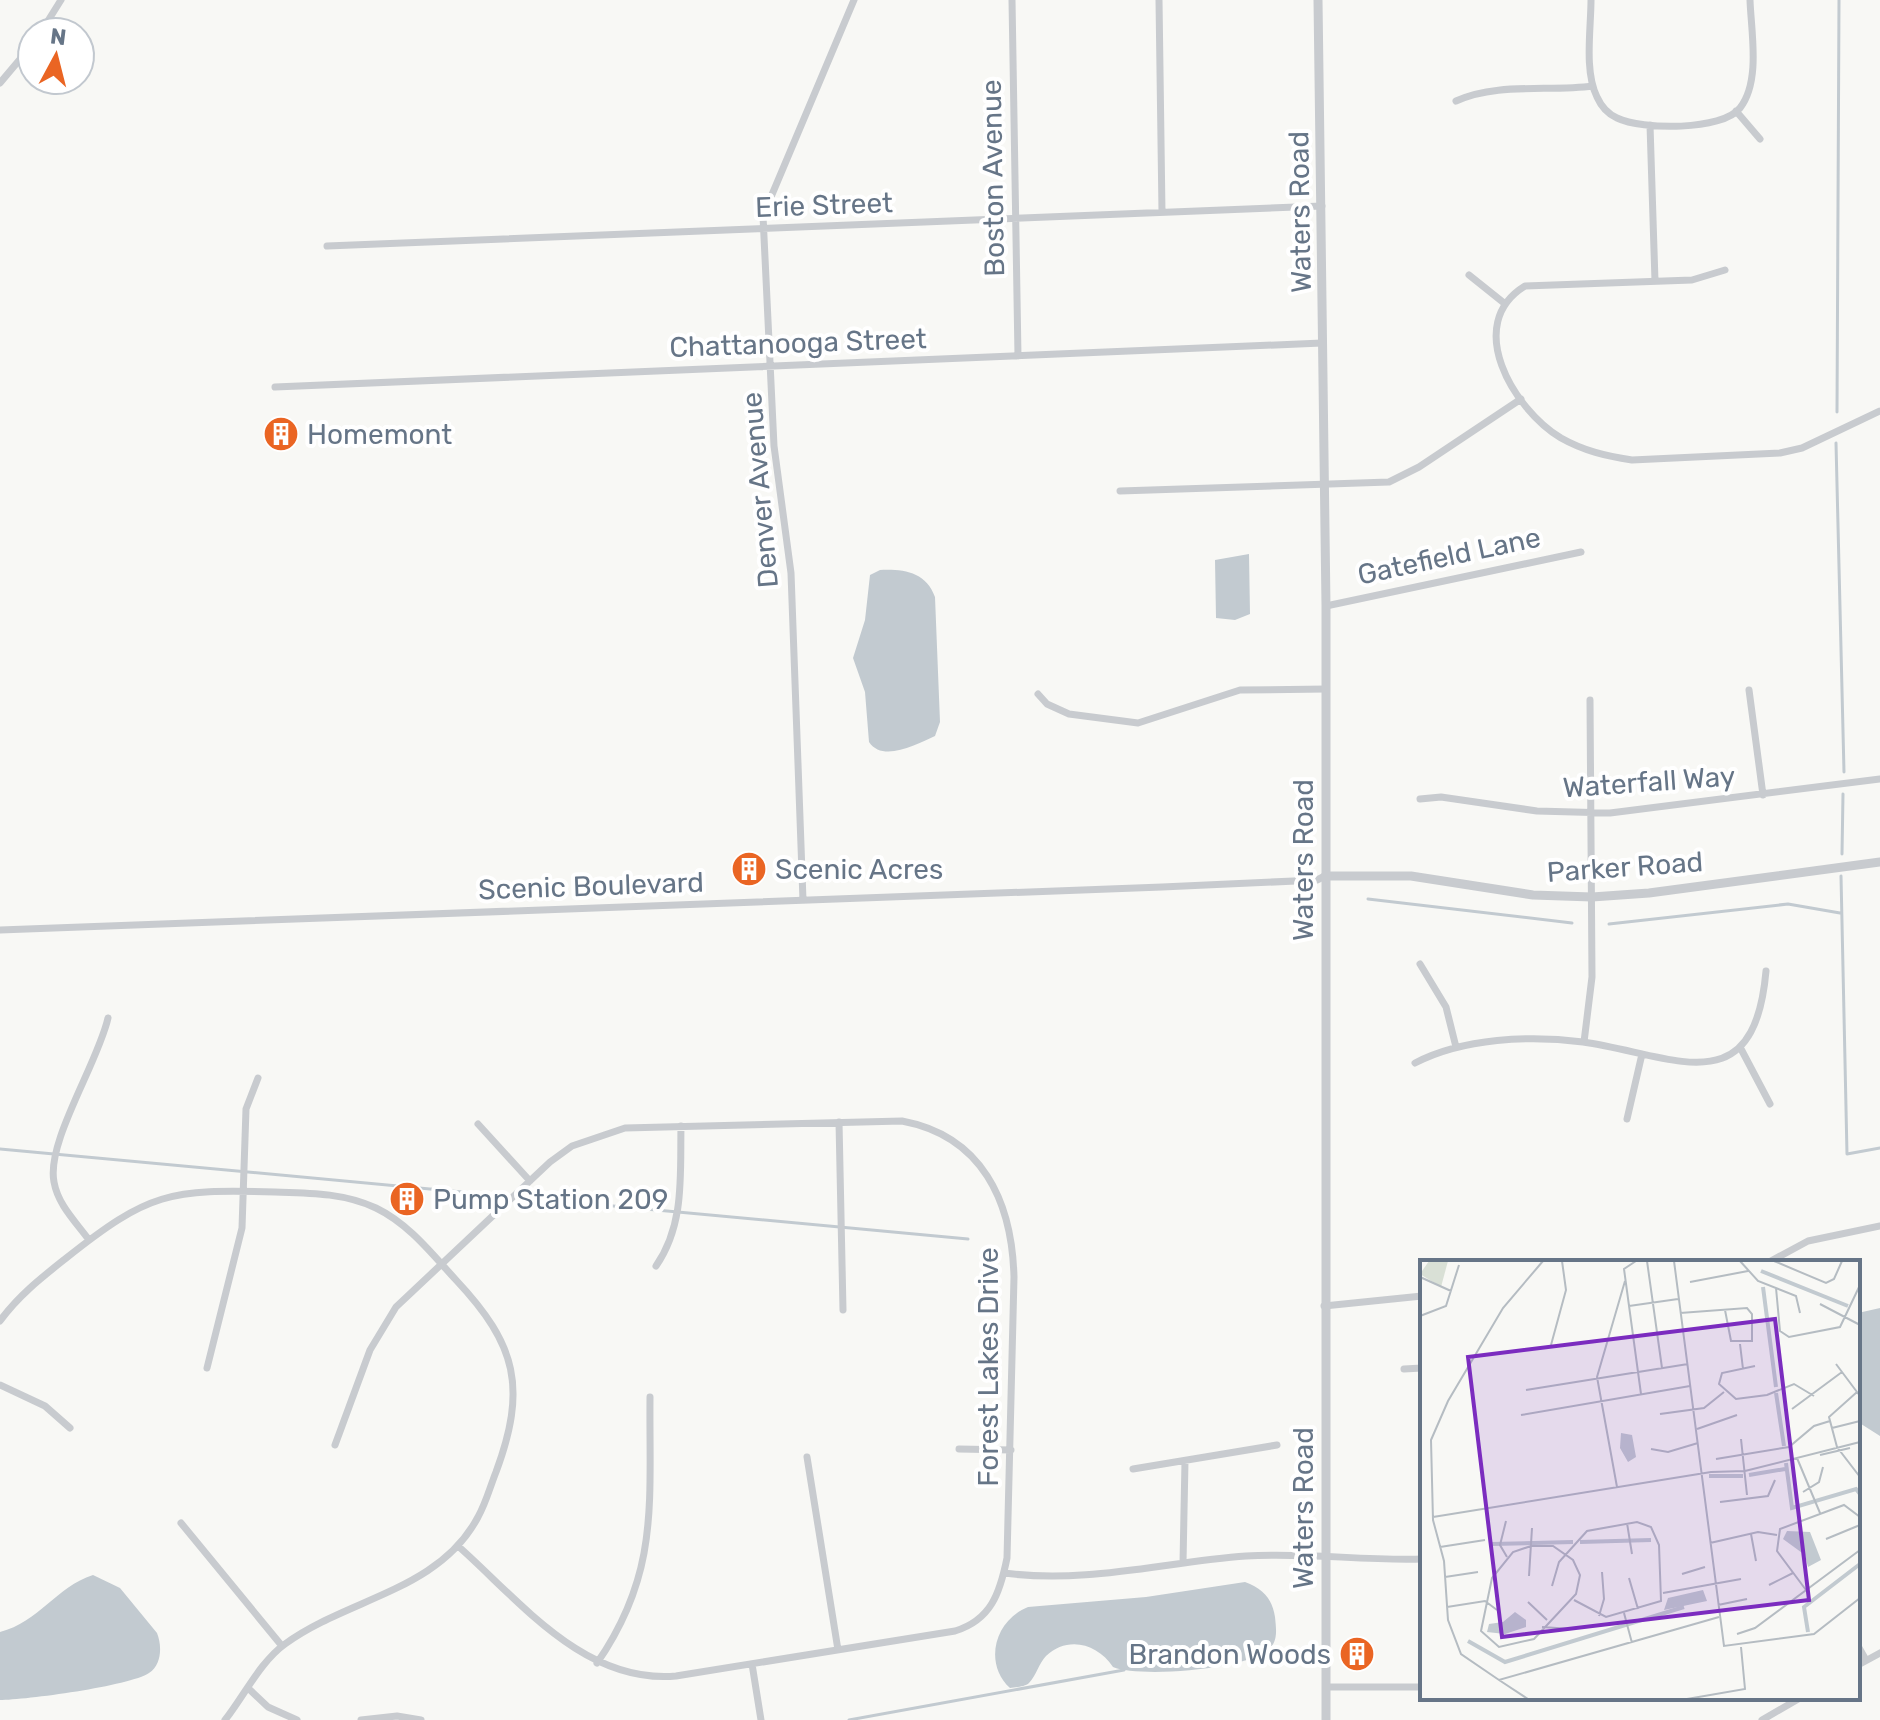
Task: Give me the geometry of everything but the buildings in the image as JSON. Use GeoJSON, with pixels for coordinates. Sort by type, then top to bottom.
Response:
{"type":"FeatureCollection","features":[{"type":"Feature","properties":{"kind":"street","name":"Denver Avenue"},"geometry":{"type":"LineString","coordinates":[[803,900],[792,588],[774,446],[763,229],[765,208],[854,0]]}},
{"type":"Feature","properties":{"kind":"street","name":"Boston Avenue"},"geometry":{"type":"LineString","coordinates":[[1012,0],[1018,356]]}},
{"type":"Feature","properties":{"kind":"street"},"geometry":{"type":"LineString","coordinates":[[1159,0],[1162,212]]}},
{"type":"Feature","properties":{"kind":"street","name":"Waters Road"},"geometry":{"type":"LineString","coordinates":[[1318,0],[1326,606],[1326,1720]]}},
{"type":"Feature","properties":{"kind":"street"},"geometry":{"type":"LineString","coordinates":[[1591,0],[1593,86],[1605,111],[1629,122],[1650,125],[1704,124],[1736,111],[1748,94],[1752,75],[1750,0]]}},
{"type":"Feature","properties":{"kind":"street"},"geometry":{"type":"LineString","coordinates":[[0,83],[16,64]]}},
{"type":"Feature","properties":{"kind":"street"},"geometry":{"type":"LineString","coordinates":[[1456,101],[1475,92],[1593,86]]}},
{"type":"Feature","properties":{"kind":"street"},"geometry":{"type":"LineString","coordinates":[[1736,111],[1760,139]]}},
{"type":"Feature","properties":{"kind":"street"},"geometry":{"type":"LineString","coordinates":[[1650,125],[1655,281]]}},
{"type":"Feature","properties":{"kind":"street","name":"Erie Street"},"geometry":{"type":"LineString","coordinates":[[327,246],[1322,206]]}},
{"type":"Feature","properties":{"kind":"street"},"geometry":{"type":"LineString","coordinates":[[1725,270],[1692,280],[1539,283],[1518,290],[1504,303],[1494,336],[1502,365],[1521,399],[1558,436],[1586,451],[1632,460],[1791,450],[1880,411]]}},
{"type":"Feature","properties":{"kind":"street"},"geometry":{"type":"LineString","coordinates":[[1469,275],[1504,303]]}},
{"type":"Feature","properties":{"kind":"street","name":"Chattanooga Street"},"geometry":{"type":"LineString","coordinates":[[275,387],[1322,343]]}},
{"type":"Feature","properties":{"kind":"street"},"geometry":{"type":"LineString","coordinates":[[1120,491],[1377,484],[1398,479],[1521,399]]}},
{"type":"Feature","properties":{"kind":"street","name":"Gatefield Lane"},"geometry":{"type":"LineString","coordinates":[[1326,606],[1581,552]]}},
{"type":"Feature","properties":{"kind":"street"},"geometry":{"type":"LineString","coordinates":[[1038,694],[1047,704],[1069,714],[1138,723],[1240,690],[1326,689]]}},
{"type":"Feature","properties":{"kind":"street"},"geometry":{"type":"LineString","coordinates":[[1749,690],[1763,795]]}},
{"type":"Feature","properties":{"kind":"street"},"geometry":{"type":"LineString","coordinates":[[1584,1042],[1592,977],[1590,700]]}},
{"type":"Feature","properties":{"kind":"street","name":"Waterfall Way"},"geometry":{"type":"LineString","coordinates":[[1420,799],[1454,798],[1537,811],[1592,813],[1658,810],[1880,779]]}},
{"type":"Feature","properties":{"kind":"street","name":"Parker Road"},"geometry":{"type":"LineString","coordinates":[[1325,876],[1411,876],[1533,895],[1592,897],[1649,893],[1880,862]]}},
{"type":"Feature","properties":{"kind":"street","name":"Scenic Boulevard"},"geometry":{"type":"LineString","coordinates":[[0,930],[1317,880],[1325,876]]}},
{"type":"Feature","properties":{"kind":"street"},"geometry":{"type":"LineString","coordinates":[[1420,964],[1446,1007],[1456,1047]]}},
{"type":"Feature","properties":{"kind":"street"},"geometry":{"type":"LineString","coordinates":[[1415,1063],[1439,1051],[1456,1047],[1540,1039],[1584,1042],[1703,1063],[1740,1047],[1757,1023],[1766,971]]}},
{"type":"Feature","properties":{"kind":"street"},"geometry":{"type":"LineString","coordinates":[[89,1240],[62,1204],[53,1181],[54,1163],[58,1144],[97,1055],[108,1018]]}},
{"type":"Feature","properties":{"kind":"street"},"geometry":{"type":"LineString","coordinates":[[1740,1047],[1770,1104]]}},
{"type":"Feature","properties":{"kind":"street"},"geometry":{"type":"LineString","coordinates":[[1627,1119],[1642,1054]]}},
{"type":"Feature","properties":{"kind":"street"},"geometry":{"type":"LineString","coordinates":[[207,1368],[242,1228],[246,1109],[258,1078]]}},
{"type":"Feature","properties":{"kind":"street","name":"Forest Lakes Drive"},"geometry":{"type":"LineString","coordinates":[[335,1445],[383,1323],[405,1297],[530,1181],[561,1154],[588,1139],[625,1128],[902,1121],[937,1129],[963,1145],[987,1174],[1014,1251],[1010,1525],[1004,1573],[990,1609],[965,1628],[657,1678],[624,1673],[597,1663],[575,1650],[458,1546]]}},
{"type":"Feature","properties":{"kind":"street"},"geometry":{"type":"LineString","coordinates":[[839,1122],[843,1310]]}},
{"type":"Feature","properties":{"kind":"street"},"geometry":{"type":"LineString","coordinates":[[478,1124],[530,1181]]}},
{"type":"Feature","properties":{"kind":"street"},"geometry":{"type":"LineString","coordinates":[[656,1266],[671,1242],[678,1213],[681,1126]]}},
{"type":"Feature","properties":{"kind":"street"},"geometry":{"type":"LineString","coordinates":[[0,1321],[18,1298],[126,1213],[166,1196],[195,1190],[321,1194],[375,1207],[407,1228],[495,1326],[512,1376],[512,1414],[505,1446],[479,1516],[458,1546],[423,1575],[307,1630],[282,1646],[225,1720]]}},
{"type":"Feature","properties":{"kind":"street"},"geometry":{"type":"LineString","coordinates":[[1773,1260],[1808,1241],[1880,1226]]}},
{"type":"Feature","properties":{"kind":"street"},"geometry":{"type":"LineString","coordinates":[[1324,1306],[1420,1296]]}},
{"type":"Feature","properties":{"kind":"street"},"geometry":{"type":"LineString","coordinates":[[1404,1369],[1420,1368]]}},
{"type":"Feature","properties":{"kind":"street"},"geometry":{"type":"LineString","coordinates":[[0,1385],[45,1406],[70,1428]]}},
{"type":"Feature","properties":{"kind":"street"},"geometry":{"type":"LineString","coordinates":[[597,1663],[628,1613],[644,1564],[649,1522],[650,1397]]}},
{"type":"Feature","properties":{"kind":"street"},"geometry":{"type":"LineString","coordinates":[[1133,1469],[1277,1445]]}},
{"type":"Feature","properties":{"kind":"street"},"geometry":{"type":"LineString","coordinates":[[959,1449],[1011,1450]]}},
{"type":"Feature","properties":{"kind":"street"},"geometry":{"type":"LineString","coordinates":[[807,1457],[838,1650]]}},
{"type":"Feature","properties":{"kind":"street"},"geometry":{"type":"LineString","coordinates":[[1183,1563],[1185,1461]]}},
{"type":"Feature","properties":{"kind":"street"},"geometry":{"type":"LineString","coordinates":[[181,1523],[282,1646]]}},
{"type":"Feature","properties":{"kind":"street"},"geometry":{"type":"LineString","coordinates":[[1004,1573],[1078,1578],[1247,1556],[1325,1554],[1420,1559]]}},
{"type":"Feature","properties":{"kind":"street"},"geometry":{"type":"LineString","coordinates":[[1860,1650],[1866,1660]]}},
{"type":"Feature","properties":{"kind":"street"},"geometry":{"type":"LineString","coordinates":[[1860,1664],[1880,1653]]}},
{"type":"Feature","properties":{"kind":"street"},"geometry":{"type":"LineString","coordinates":[[752,1664],[761,1720]]}},
{"type":"Feature","properties":{"kind":"street"},"geometry":{"type":"LineString","coordinates":[[1327,1687],[1420,1687]]}},
{"type":"Feature","properties":{"kind":"street"},"geometry":{"type":"LineString","coordinates":[[249,1689],[268,1707],[297,1720]]}},
{"type":"Feature","properties":{"kind":"street"},"geometry":{"type":"LineString","coordinates":[[1762,1720],[1797,1700]]}},
{"type":"Feature","properties":{"kind":"street"},"geometry":{"type":"LineString","coordinates":[[361,1720],[394,1716],[421,1720]]}},
{"type":"Feature","properties":{"kind":"shaded area"},"geometry":{"type":"Polygon","coordinates":[[[1249,554],[1250,614],[1235,620],[1216,618],[1215,560],[1249,554]]]}},
{"type":"Feature","properties":{"kind":"shaded area"},"geometry":{"type":"Polygon","coordinates":[[[880,570],[897,570],[920,577],[935,597],[940,722],[935,736],[891,751],[875,748],[869,742],[865,692],[853,658],[865,620],[870,575],[880,570]]]}},
{"type":"Feature","properties":{"kind":"shaded area"},"geometry":{"type":"Polygon","coordinates":[[[1880,1308],[1880,1436],[1860,1423],[1860,1313],[1880,1308]]]}},
{"type":"Feature","properties":{"kind":"shaded area"},"geometry":{"type":"Polygon","coordinates":[[[93,1575],[120,1588],[157,1633],[160,1654],[156,1665],[149,1673],[121,1683],[53,1695],[0,1700],[0,1632],[26,1621],[68,1588],[93,1575]]]}},
{"type":"Feature","properties":{"kind":"shaded area"},"geometry":{"type":"Polygon","coordinates":[[[1245,1582],[1262,1591],[1269,1599],[1275,1617],[1275,1640],[1260,1655],[1195,1670],[1146,1672],[1113,1667],[1091,1648],[1073,1644],[1046,1656],[1027,1684],[1010,1688],[997,1667],[996,1643],[1001,1632],[1007,1622],[1028,1607],[1146,1597],[1245,1582]]]}},
{"type":"Feature","properties":{"kind":"waterway"},"geometry":{"type":"LineString","coordinates":[[1837,412],[1839,0]]}},
{"type":"Feature","properties":{"kind":"waterway"},"geometry":{"type":"LineString","coordinates":[[1836,443],[1844,772]]}},
{"type":"Feature","properties":{"kind":"waterway"},"geometry":{"type":"LineString","coordinates":[[1842,854],[1843,794]]}},
{"type":"Feature","properties":{"kind":"waterway"},"geometry":{"type":"LineString","coordinates":[[1841,876],[1847,1154],[1880,1148]]}},
{"type":"Feature","properties":{"kind":"waterway"},"geometry":{"type":"LineString","coordinates":[[1368,899],[1572,923]]}},
{"type":"Feature","properties":{"kind":"waterway"},"geometry":{"type":"LineString","coordinates":[[1609,924],[1788,904],[1840,913]]}},
{"type":"Feature","properties":{"kind":"waterway"},"geometry":{"type":"LineString","coordinates":[[0,1149],[968,1239]]}},
{"type":"Feature","properties":{"kind":"waterway"},"geometry":{"type":"LineString","coordinates":[[849,1720],[1124,1670]]}},
{"type":"Feature","properties":{"kind":"place","name":"Homemont"},"geometry":{"type":"Point","coordinates":[281,434]}},
{"type":"Feature","properties":{"kind":"place","name":"Scenic Acres"},"geometry":{"type":"Point","coordinates":[749,869]}},
{"type":"Feature","properties":{"kind":"place","name":"Pump Station 209"},"geometry":{"type":"Point","coordinates":[407,1199]}},
{"type":"Feature","properties":{"kind":"place","name":"Brandon Woods"},"geometry":{"type":"Point","coordinates":[1357,1654]}}]}
